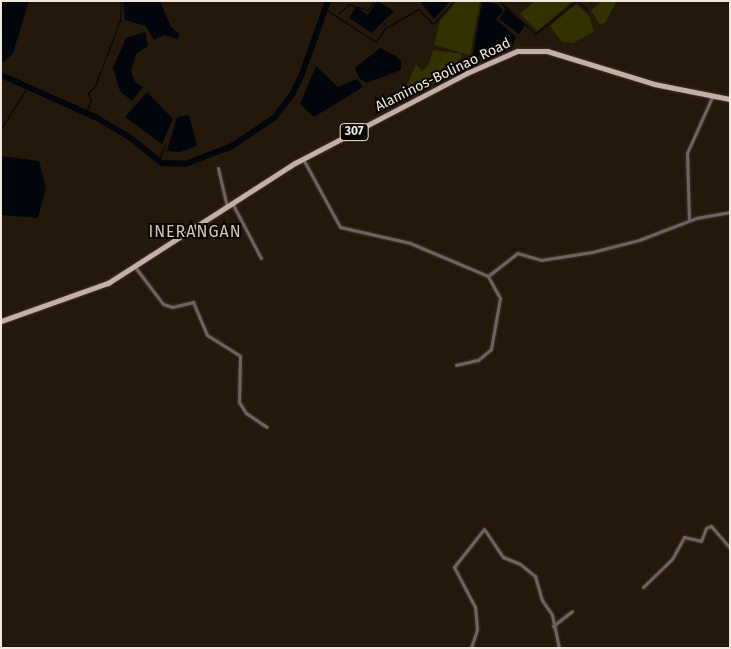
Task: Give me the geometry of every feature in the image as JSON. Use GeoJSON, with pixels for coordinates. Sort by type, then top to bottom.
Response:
{"type":"FeatureCollection","features":[{"type":"Feature","properties":{"kind":"main road","name":"Alaminos-Bolinao Road"},"geometry":{"type":"LineString","coordinates":[[1,321],[98,288],[303,158],[467,73],[522,50],[547,51],[654,84],[712,97],[730,99]]}},
{"type":"Feature","properties":{"kind":"street"},"geometry":{"type":"LineString","coordinates":[[689,221],[690,188],[687,153],[712,97]]}},
{"type":"Feature","properties":{"kind":"street"},"geometry":{"type":"LineString","coordinates":[[303,158],[340,227],[410,243],[488,276],[500,298],[491,350],[478,360],[456,365]]}},
{"type":"Feature","properties":{"kind":"street"},"geometry":{"type":"LineString","coordinates":[[218,168],[230,205],[261,258]]}},
{"type":"Feature","properties":{"kind":"street"},"geometry":{"type":"LineString","coordinates":[[488,276],[517,252],[541,260],[592,252],[639,240],[689,221],[730,212]]}},
{"type":"Feature","properties":{"kind":"street"},"geometry":{"type":"LineString","coordinates":[[135,266],[163,304],[172,307],[193,302],[207,334],[240,356],[239,402],[246,413],[267,426]]}},
{"type":"Feature","properties":{"kind":"street"},"geometry":{"type":"LineString","coordinates":[[643,587],[672,559],[684,538],[701,541],[708,526],[716,529],[724,545],[730,548]]}},
{"type":"Feature","properties":{"kind":"street"},"geometry":{"type":"LineString","coordinates":[[471,648],[477,629],[474,603],[454,567],[484,529],[503,557],[520,564],[535,576],[559,648]]}},
{"type":"Feature","properties":{"kind":"street"},"geometry":{"type":"LineString","coordinates":[[553,626],[572,611]]}},
{"type":"Feature","properties":{"kind":"shaded area"},"geometry":{"type":"Polygon","coordinates":[[[1,1],[29,1],[13,53],[4,62],[1,61],[1,1]]]}},
{"type":"Feature","properties":{"kind":"shaded area"},"geometry":{"type":"Polygon","coordinates":[[[123,1],[160,1],[171,27],[179,34],[178,39],[164,35],[154,40],[146,26],[125,20],[123,1]]]}},
{"type":"Feature","properties":{"kind":"shaded area"},"geometry":{"type":"Polygon","coordinates":[[[377,1],[394,11],[372,33],[349,18],[356,7],[368,15],[377,1]]]}},
{"type":"Feature","properties":{"kind":"shaded area"},"geometry":{"type":"Polygon","coordinates":[[[420,1],[450,1],[434,19],[420,1]]]}},
{"type":"Feature","properties":{"kind":"shaded area"},"geometry":{"type":"Polygon","coordinates":[[[457,1],[480,1],[470,55],[434,45],[440,21],[457,1]]]}},
{"type":"Feature","properties":{"kind":"shaded area"},"geometry":{"type":"Polygon","coordinates":[[[482,1],[498,4],[503,11],[496,19],[516,37],[513,45],[483,57],[473,54],[482,1]]]}},
{"type":"Feature","properties":{"kind":"shaded area"},"geometry":{"type":"Polygon","coordinates":[[[535,1],[573,1],[537,31],[520,14],[535,1]]]}},
{"type":"Feature","properties":{"kind":"shaded area"},"geometry":{"type":"Polygon","coordinates":[[[603,1],[617,1],[605,23],[599,24],[591,10],[603,1]]]}},
{"type":"Feature","properties":{"kind":"shaded area"},"geometry":{"type":"Polygon","coordinates":[[[576,4],[589,16],[594,32],[573,43],[562,42],[550,26],[576,4]]]}},
{"type":"Feature","properties":{"kind":"shaded area"},"geometry":{"type":"Polygon","coordinates":[[[506,9],[525,25],[519,34],[499,19],[506,9]]]}},
{"type":"Feature","properties":{"kind":"shaded area"},"geometry":{"type":"Polygon","coordinates":[[[145,32],[148,46],[136,54],[131,72],[135,82],[143,87],[132,101],[120,91],[113,68],[126,38],[145,32]]]}},
{"type":"Feature","properties":{"kind":"shaded area"},"geometry":{"type":"Polygon","coordinates":[[[380,48],[396,56],[401,62],[401,70],[366,83],[359,78],[355,68],[380,48]]]}},
{"type":"Feature","properties":{"kind":"shaded area"},"geometry":{"type":"Polygon","coordinates":[[[433,50],[462,54],[454,74],[401,99],[416,64],[422,71],[428,66],[433,50]]]}},
{"type":"Feature","properties":{"kind":"shaded area"},"geometry":{"type":"Polygon","coordinates":[[[316,66],[338,87],[357,79],[363,87],[314,117],[300,104],[316,66]]]}},
{"type":"Feature","properties":{"kind":"shaded area"},"geometry":{"type":"Polygon","coordinates":[[[147,92],[173,119],[162,144],[125,117],[147,92]]]}},
{"type":"Feature","properties":{"kind":"shaded area"},"geometry":{"type":"Polygon","coordinates":[[[189,115],[197,146],[180,152],[167,151],[177,117],[189,115]]]}},
{"type":"Feature","properties":{"kind":"shaded area"},"geometry":{"type":"Polygon","coordinates":[[[1,156],[39,161],[46,188],[38,218],[1,215],[1,156]]]}},
{"type":"Feature","properties":{"kind":"waterway"},"geometry":{"type":"LineString","coordinates":[[86,112],[91,101],[88,93],[95,86],[120,20],[121,1]]}},
{"type":"Feature","properties":{"kind":"waterway"},"geometry":{"type":"LineString","coordinates":[[1,75],[95,117],[128,136],[162,163],[185,164],[232,146],[275,117],[293,93],[302,74],[328,1]]}},
{"type":"Feature","properties":{"kind":"waterway"},"geometry":{"type":"LineString","coordinates":[[338,14],[349,4],[368,10],[374,1]]}},
{"type":"Feature","properties":{"kind":"waterway"},"geometry":{"type":"LineString","coordinates":[[325,9],[376,42],[384,29],[418,9],[433,24],[454,1]]}},
{"type":"Feature","properties":{"kind":"waterway"},"geometry":{"type":"LineString","coordinates":[[500,1],[506,9]]}},
{"type":"Feature","properties":{"kind":"waterway"},"geometry":{"type":"LineString","coordinates":[[501,2],[535,34],[576,1]]}},
{"type":"Feature","properties":{"kind":"waterway"},"geometry":{"type":"LineString","coordinates":[[578,1],[587,10]]}},
{"type":"Feature","properties":{"kind":"waterway"},"geometry":{"type":"LineString","coordinates":[[384,23],[386,27]]}},
{"type":"Feature","properties":{"kind":"waterway"},"geometry":{"type":"LineString","coordinates":[[1,129],[28,86]]}},
{"type":"Feature","properties":{"kind":"waterway"},"geometry":{"type":"LineString","coordinates":[[158,160],[165,145]]}},
{"type":"Feature","properties":{"kind":"district","name":"INERANGAN"},"geometry":{"type":"Point","coordinates":[195,232]}}]}
